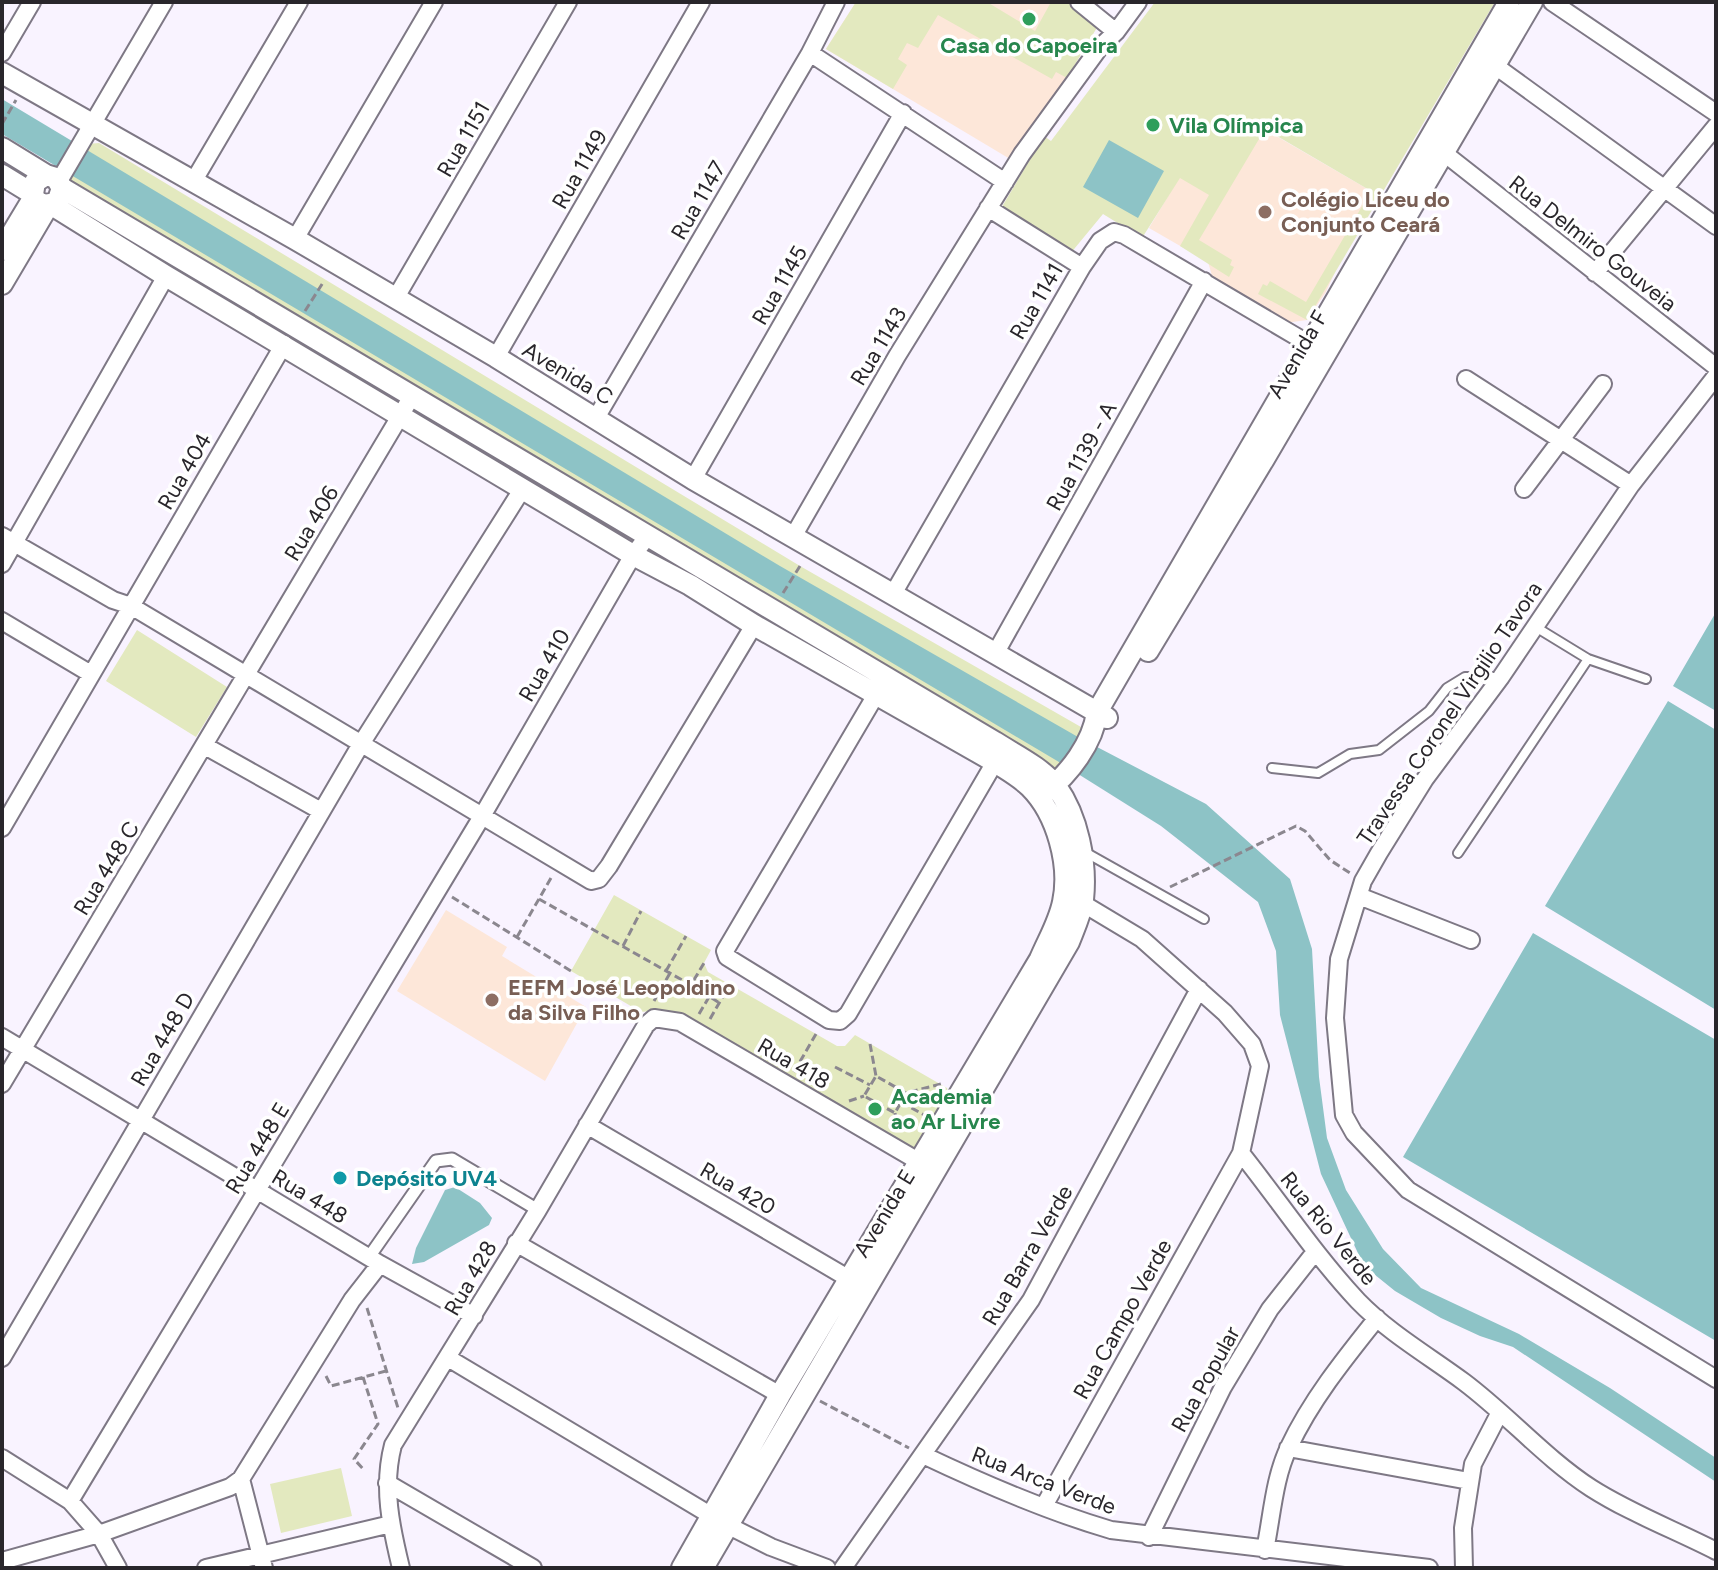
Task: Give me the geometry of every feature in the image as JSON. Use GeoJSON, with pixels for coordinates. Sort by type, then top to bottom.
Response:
{"type":"FeatureCollection","features":[{"type":"Feature","properties":{"kind":"street"},"geometry":{"type":"LineString","coordinates":[[2,53],[32,2]]}},
{"type":"Feature","properties":{"kind":"street"},"geometry":{"type":"LineString","coordinates":[[2,250],[50,189],[164,2]]}},
{"type":"Feature","properties":{"kind":"street"},"geometry":{"type":"LineString","coordinates":[[193,182],[299,2]]}},
{"type":"Feature","properties":{"kind":"street"},"geometry":{"type":"LineString","coordinates":[[295,239],[434,2]]}},
{"type":"Feature","properties":{"kind":"street","name":"Rua 1151"},"geometry":{"type":"LineString","coordinates":[[395,299],[568,2]]}},
{"type":"Feature","properties":{"kind":"street","name":"Rua 1149"},"geometry":{"type":"LineString","coordinates":[[496,357],[701,2]]}},
{"type":"Feature","properties":{"kind":"street","name":"Rua 1147"},"geometry":{"type":"LineString","coordinates":[[596,418],[810,53],[836,2]]}},
{"type":"Feature","properties":{"kind":"street"},"geometry":{"type":"LineString","coordinates":[[1079,2],[1116,32]]}},
{"type":"Feature","properties":{"kind":"street","name":"Rua 1143"},"geometry":{"type":"LineString","coordinates":[[794,535],[897,356],[988,208],[1100,47],[1116,32],[1138,2]]}},
{"type":"Feature","properties":{"kind":"street","name":"Avenida F"},"geometry":{"type":"LineString","coordinates":[[1054,785],[1098,721],[1256,454],[1444,153],[1462,102],[1509,2]]}},
{"type":"Feature","properties":{"kind":"street","name":"Avenida F"},"geometry":{"type":"LineString","coordinates":[[1256,454],[1309,344],[1462,102],[1494,65],[1532,2]]}},
{"type":"Feature","properties":{"kind":"street"},"geometry":{"type":"LineString","coordinates":[[1552,2],[1716,113]]}},
{"type":"Feature","properties":{"kind":"street"},"geometry":{"type":"LineString","coordinates":[[810,53],[1005,182]]}},
{"type":"Feature","properties":{"kind":"street"},"geometry":{"type":"LineString","coordinates":[[1494,65],[1716,226]]}},
{"type":"Feature","properties":{"kind":"street","name":"Avenida C"},"geometry":{"type":"LineString","coordinates":[[2,73],[87,131],[193,182],[496,357],[693,479],[995,654],[1098,721]]}},
{"type":"Feature","properties":{"kind":"street","name":"Rua 1145"},"geometry":{"type":"LineString","coordinates":[[693,479],[903,113]]}},
{"type":"Feature","properties":{"kind":"street"},"geometry":{"type":"LineString","coordinates":[[1595,273],[1716,126]]}},
{"type":"Feature","properties":{"kind":"street"},"geometry":{"type":"LineString","coordinates":[[2,148],[50,189],[166,276],[633,555],[995,762],[1031,788],[1054,785]]}},
{"type":"Feature","properties":{"kind":"street","name":"Rua Delmiro Gouveia"},"geometry":{"type":"LineString","coordinates":[[1444,153],[1716,367]]}},
{"type":"Feature","properties":{"kind":"street"},"geometry":{"type":"LineString","coordinates":[[2,175],[50,189],[412,396],[995,742],[1038,769],[1054,785]]}},
{"type":"Feature","properties":{"kind":"street"},"geometry":{"type":"LineString","coordinates":[[2,284],[50,189]]}},
{"type":"Feature","properties":{"kind":"street"},"geometry":{"type":"LineString","coordinates":[[988,208],[1082,267]]}},
{"type":"Feature","properties":{"kind":"street","name":"Rua 1141"},"geometry":{"type":"LineString","coordinates":[[893,594],[1082,267],[1100,241],[1114,232],[1309,344]]}},
{"type":"Feature","properties":{"kind":"street"},"geometry":{"type":"LineString","coordinates":[[2,564],[8,539],[166,276]]}},
{"type":"Feature","properties":{"kind":"street","name":"Rua 1139 - A"},"geometry":{"type":"LineString","coordinates":[[995,654],[1204,281]]}},
{"type":"Feature","properties":{"kind":"street","name":"Rua 404"},"geometry":{"type":"LineString","coordinates":[[2,828],[284,344]]}},
{"type":"Feature","properties":{"kind":"street","name":"Travessa Coronel Virgilio Tavora"},"geometry":{"type":"LineString","coordinates":[[1716,376],[1631,485],[1501,677],[1425,779],[1361,889],[1339,959],[1335,1018],[1344,1115],[1354,1133],[1408,1190],[1716,1379]]}},
{"type":"Feature","properties":{"kind":"street"},"geometry":{"type":"LineString","coordinates":[[1466,379],[1631,485]]}},
{"type":"Feature","properties":{"kind":"street"},"geometry":{"type":"LineString","coordinates":[[1524,489],[1603,384]]}},
{"type":"Feature","properties":{"kind":"street","name":"Rua 406"},"geometry":{"type":"LineString","coordinates":[[246,674],[412,396]]}},
{"type":"Feature","properties":{"kind":"street","name":"Rua 448 D"},"geometry":{"type":"LineString","coordinates":[[2,1358],[361,744],[523,488]]}},
{"type":"Feature","properties":{"kind":"street","name":"Rua 410"},"geometry":{"type":"LineString","coordinates":[[481,818],[633,555],[648,536]]}},
{"type":"Feature","properties":{"kind":"street"},"geometry":{"type":"LineString","coordinates":[[8,539],[113,600],[126,613],[246,674],[481,818],[591,881],[599,879],[609,866],[754,625]]}},
{"type":"Feature","properties":{"kind":"street"},"geometry":{"type":"LineString","coordinates":[[2,621],[91,674]]}},
{"type":"Feature","properties":{"kind":"street","name":"Rua 448 C"},"geometry":{"type":"LineString","coordinates":[[2,1084],[246,674]]}},
{"type":"Feature","properties":{"kind":"street"},"geometry":{"type":"LineString","coordinates":[[877,693],[725,951],[727,957],[829,1020],[840,1021],[848,1014],[995,762]]}},
{"type":"Feature","properties":{"kind":"street"},"geometry":{"type":"LineString","coordinates":[[205,746],[321,811]]}},
{"type":"Feature","properties":{"kind":"street","name":"Avenida E"},"geometry":{"type":"LineString","coordinates":[[895,1222],[918,1161],[1073,902],[1084,874],[1072,816],[1054,785]]}},
{"type":"Feature","properties":{"kind":"street","name":"Avenida E"},"geometry":{"type":"LineString","coordinates":[[703,1568],[719,1520],[780,1395],[858,1284],[1069,942],[1073,902],[1054,785]]}},
{"type":"Feature","properties":{"kind":"street","name":"Rua 448 E"},"geometry":{"type":"LineString","coordinates":[[70,1501],[481,818]]}},
{"type":"Feature","properties":{"kind":"street"},"geometry":{"type":"LineString","coordinates":[[1361,889],[1471,940]]}},
{"type":"Feature","properties":{"kind":"street"},"geometry":{"type":"LineString","coordinates":[[1073,902],[1142,939],[1225,1013],[1258,1055],[1258,1079],[1241,1153]]}},
{"type":"Feature","properties":{"kind":"street","name":"Rua Barra Verde"},"geometry":{"type":"LineString","coordinates":[[843,1568],[1031,1300],[1199,989]]}},
{"type":"Feature","properties":{"kind":"street","name":"Rua 418"},"geometry":{"type":"LineString","coordinates":[[647,1018],[680,1022],[918,1161]]}},
{"type":"Feature","properties":{"kind":"street","name":"Rua 428"},"geometry":{"type":"LineString","coordinates":[[401,1568],[391,1524],[387,1483],[387,1466],[393,1445],[538,1210],[647,1018]]}},
{"type":"Feature","properties":{"kind":"street","name":"Rua 448"},"geometry":{"type":"LineString","coordinates":[[2,1037],[139,1121],[474,1316]]}},
{"type":"Feature","properties":{"kind":"street","name":"Rua 420"},"geometry":{"type":"LineString","coordinates":[[587,1125],[858,1284]]}},
{"type":"Feature","properties":{"kind":"street","name":"Rua Rio Verde"},"geometry":{"type":"LineString","coordinates":[[1241,1153],[1315,1252],[1377,1318],[1468,1385],[1591,1488],[1716,1551]]}},
{"type":"Feature","properties":{"kind":"street","name":"Rua Campo Verde"},"geometry":{"type":"LineString","coordinates":[[1044,1506],[1241,1153]]}},
{"type":"Feature","properties":{"kind":"street"},"geometry":{"type":"LineString","coordinates":[[2,1561],[99,1534],[230,1487],[241,1479],[436,1161],[452,1159],[538,1210]]}},
{"type":"Feature","properties":{"kind":"street"},"geometry":{"type":"LineString","coordinates":[[516,1243],[780,1395]]}},
{"type":"Feature","properties":{"kind":"street","name":"Rua Popular"},"geometry":{"type":"LineString","coordinates":[[1149,1537],[1223,1387],[1270,1309],[1315,1252]]}},
{"type":"Feature","properties":{"kind":"street","name":"Avenida E"},"geometry":{"type":"LineString","coordinates":[[682,1568],[719,1520],[804,1393],[858,1284]]}},
{"type":"Feature","properties":{"kind":"street"},"geometry":{"type":"LineString","coordinates":[[1265,1550],[1288,1448],[1333,1373],[1377,1318]]}},
{"type":"Feature","properties":{"kind":"street"},"geometry":{"type":"LineString","coordinates":[[448,1358],[719,1520],[771,1547],[827,1568]]}},
{"type":"Feature","properties":{"kind":"street"},"geometry":{"type":"LineString","coordinates":[[1464,1568],[1463,1528],[1469,1481],[1473,1464],[1500,1412]]}},
{"type":"Feature","properties":{"kind":"street"},"geometry":{"type":"LineString","coordinates":[[1288,1448],[1469,1481]]}},
{"type":"Feature","properties":{"kind":"street","name":"Rua Arca Verde"},"geometry":{"type":"LineString","coordinates":[[923,1455],[977,1481],[1062,1515],[1111,1530],[1149,1537],[1429,1568]]}},
{"type":"Feature","properties":{"kind":"street"},"geometry":{"type":"LineString","coordinates":[[2,1458],[70,1501],[99,1534],[118,1568]]}},
{"type":"Feature","properties":{"kind":"street"},"geometry":{"type":"LineString","coordinates":[[241,1479],[262,1562]]}},
{"type":"Feature","properties":{"kind":"street"},"geometry":{"type":"LineString","coordinates":[[387,1483],[533,1568]]}},
{"type":"Feature","properties":{"kind":"street"},"geometry":{"type":"LineString","coordinates":[[206,1568],[262,1562],[391,1524]]}},
{"type":"Feature","properties":{"kind":"lane"},"geometry":{"type":"LineString","coordinates":[[1533,626],[1588,659],[1646,679]]}},
{"type":"Feature","properties":{"kind":"lane"},"geometry":{"type":"LineString","coordinates":[[1458,853],[1588,659]]}},
{"type":"Feature","properties":{"kind":"lane"},"geometry":{"type":"LineString","coordinates":[[1272,768],[1318,773],[1350,754],[1379,750],[1429,711],[1447,688],[1465,677],[1501,677]]}},
{"type":"Feature","properties":{"kind":"lane"},"geometry":{"type":"LineString","coordinates":[[1080,850],[1204,919]]}},
{"type":"Feature","properties":{"kind":"path"},"geometry":{"type":"LineString","coordinates":[[2,124],[14,104]]}},
{"type":"Feature","properties":{"kind":"path"},"geometry":{"type":"LineString","coordinates":[[302,317],[324,281]]}},
{"type":"Feature","properties":{"kind":"path"},"geometry":{"type":"LineString","coordinates":[[777,603],[800,566]]}},
{"type":"Feature","properties":{"kind":"path"},"geometry":{"type":"LineString","coordinates":[[1160,892],[1278,832],[1296,826],[1305,831],[1361,889]]}},
{"type":"Feature","properties":{"kind":"path"},"geometry":{"type":"LineString","coordinates":[[516,938],[559,864]]}},
{"type":"Feature","properties":{"kind":"path"},"geometry":{"type":"LineString","coordinates":[[438,889],[571,971]]}},
{"type":"Feature","properties":{"kind":"path"},"geometry":{"type":"LineString","coordinates":[[539,899],[719,1003]]}},
{"type":"Feature","properties":{"kind":"path"},"geometry":{"type":"LineString","coordinates":[[623,946],[641,911]]}},
{"type":"Feature","properties":{"kind":"path"},"geometry":{"type":"LineString","coordinates":[[647,1018],[686,936]]}},
{"type":"Feature","properties":{"kind":"path"},"geometry":{"type":"LineString","coordinates":[[691,985],[704,963]]}},
{"type":"Feature","properties":{"kind":"path"},"geometry":{"type":"LineString","coordinates":[[709,1021],[730,984]]}},
{"type":"Feature","properties":{"kind":"path"},"geometry":{"type":"LineString","coordinates":[[698,1015],[709,997]]}},
{"type":"Feature","properties":{"kind":"path"},"geometry":{"type":"LineString","coordinates":[[789,1081],[816,1034]]}},
{"type":"Feature","properties":{"kind":"path"},"geometry":{"type":"LineString","coordinates":[[870,1044],[876,1076],[864,1096],[895,1113],[906,1093]]}},
{"type":"Feature","properties":{"kind":"path"},"geometry":{"type":"LineString","coordinates":[[835,1067],[870,1085]]}},
{"type":"Feature","properties":{"kind":"path"},"geometry":{"type":"LineString","coordinates":[[876,1076],[906,1093],[941,1084]]}},
{"type":"Feature","properties":{"kind":"path"},"geometry":{"type":"LineString","coordinates":[[901,1102],[935,1121]]}},
{"type":"Feature","properties":{"kind":"path"},"geometry":{"type":"LineString","coordinates":[[366,1305],[399,1412]]}},
{"type":"Feature","properties":{"kind":"path"},"geometry":{"type":"LineString","coordinates":[[325,1375],[331,1386],[386,1371]]}},
{"type":"Feature","properties":{"kind":"path"},"geometry":{"type":"LineString","coordinates":[[363,1377],[378,1424],[354,1459],[364,1470]]}},
{"type":"Feature","properties":{"kind":"path"},"geometry":{"type":"LineString","coordinates":[[804,1393],[923,1455]]}},
{"type":"Feature","properties":{"kind":"shaded area"},"geometry":{"type":"Polygon","coordinates":[[[856,2],[1067,2],[1099,24],[1015,162],[826,49],[856,2]]]}},
{"type":"Feature","properties":{"kind":"shaded area","name":"Colégio Liceu do Conjunto Ceará"},"geometry":{"type":"Polygon","coordinates":[[[1264,129],[1371,191],[1326,292],[1307,320],[1285,323],[1215,286],[1208,262],[1149,228],[1179,178],[1264,129]]]}},
{"type":"Feature","properties":{"kind":"shaded area","name":"EEFM José Leopoldino da Silva Filho"},"geometry":{"type":"Polygon","coordinates":[[[446,910],[507,947],[502,956],[586,1007],[545,1081],[397,991],[446,910]]]}},
{"type":"Feature","properties":{"kind":"green space"},"geometry":{"type":"Polygon","coordinates":[[[856,2],[987,2],[1035,31],[1051,2],[1067,2],[1099,24],[1067,78],[1056,72],[1052,79],[938,15],[918,48],[907,43],[898,59],[907,65],[893,89],[826,49],[856,2]]]}},
{"type":"Feature","properties":{"kind":"green space","name":"Vila Olímpica"},"geometry":{"type":"Polygon","coordinates":[[[1155,2],[1495,2],[1307,320],[1258,294],[1263,284],[1267,286],[1270,281],[1306,302],[1371,191],[1265,129],[1199,240],[1232,260],[1230,265],[1234,267],[1229,277],[1180,246],[1209,195],[1180,178],[1142,238],[1103,214],[1070,254],[1000,210],[1044,136],[1051,141],[1155,2]]]}},
{"type":"Feature","properties":{"kind":"green space"},"geometry":{"type":"Polygon","coordinates":[[[99,143],[800,566],[1081,727],[1084,737],[1065,772],[1047,771],[69,186],[87,144],[99,143]]]}},
{"type":"Feature","properties":{"kind":"green space"},"geometry":{"type":"Polygon","coordinates":[[[137,630],[227,687],[196,737],[106,681],[137,630]]]}},
{"type":"Feature","properties":{"kind":"green space"},"geometry":{"type":"Polygon","coordinates":[[[614,895],[711,950],[704,963],[708,972],[837,1046],[845,1046],[855,1035],[947,1088],[949,1095],[918,1151],[911,1154],[693,1024],[661,1010],[641,1012],[571,971],[614,895]]]}},
{"type":"Feature","properties":{"kind":"green space"},"geometry":{"type":"Polygon","coordinates":[[[341,1468],[352,1516],[281,1533],[270,1484],[341,1468]]]}},
{"type":"Feature","properties":{"kind":"water"},"geometry":{"type":"Polygon","coordinates":[[[2,99],[780,566],[1078,737],[1206,804],[1290,879],[1312,949],[1319,1077],[1327,1138],[1346,1190],[1383,1249],[1421,1288],[1519,1334],[1610,1388],[1716,1458],[1716,1482],[1513,1347],[1441,1318],[1395,1291],[1364,1266],[1321,1174],[1280,1015],[1276,951],[1258,902],[1161,826],[1059,762],[2,134],[2,99]]]}},
{"type":"Feature","properties":{"kind":"water"},"geometry":{"type":"Polygon","coordinates":[[[1109,140],[1164,171],[1138,218],[1083,187],[1109,140]]]}},
{"type":"Feature","properties":{"kind":"water"},"geometry":{"type":"Polygon","coordinates":[[[1716,612],[1716,711],[1673,686],[1716,612]]]}},
{"type":"Feature","properties":{"kind":"water"},"geometry":{"type":"Polygon","coordinates":[[[1668,701],[1716,730],[1716,1010],[1545,906],[1668,701]]]}},
{"type":"Feature","properties":{"kind":"water"},"geometry":{"type":"Polygon","coordinates":[[[1533,933],[1716,1040],[1716,1341],[1403,1157],[1533,933]]]}},
{"type":"Feature","properties":{"kind":"water"},"geometry":{"type":"Polygon","coordinates":[[[455,1187],[480,1203],[492,1218],[489,1225],[424,1262],[412,1264],[416,1248],[445,1190],[455,1187]]]}},
{"type":"Feature","properties":{"kind":"place","name":"Casa do Capoeira"},"geometry":{"type":"Point","coordinates":[1029,19]}},
{"type":"Feature","properties":{"kind":"place","name":"Vila Olímpica"},"geometry":{"type":"Point","coordinates":[1153,125]}},
{"type":"Feature","properties":{"kind":"place","name":"Colégio Liceu do Conjunto Ceará"},"geometry":{"type":"Point","coordinates":[1265,212]}},
{"type":"Feature","properties":{"kind":"place","name":"EEFM José Leopoldino da Silva Filho"},"geometry":{"type":"Point","coordinates":[492,1000]}},
{"type":"Feature","properties":{"kind":"place","name":"Academia ao Ar Livre"},"geometry":{"type":"Point","coordinates":[875,1109]}},
{"type":"Feature","properties":{"kind":"place","name":"Depósito UV4"},"geometry":{"type":"Point","coordinates":[340,1178]}}]}
